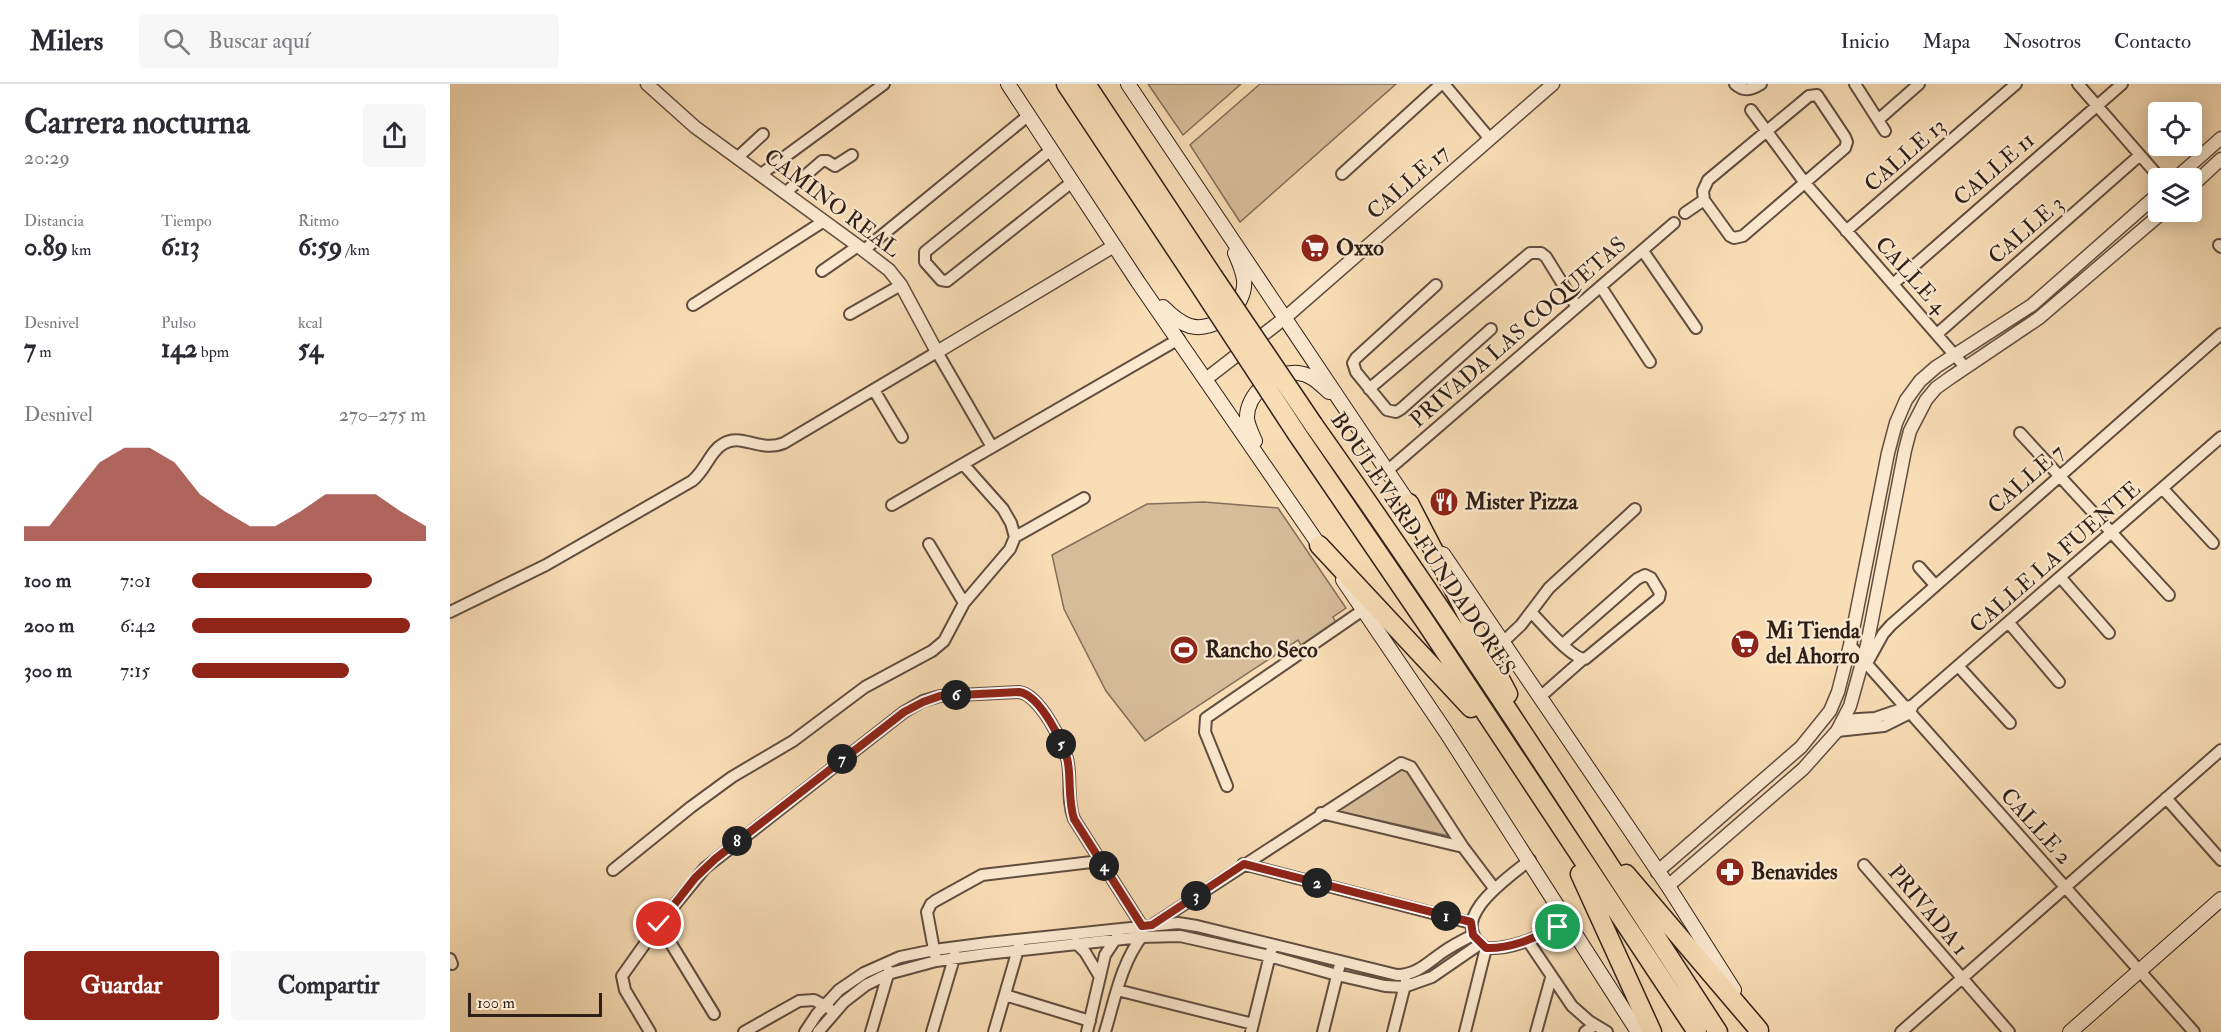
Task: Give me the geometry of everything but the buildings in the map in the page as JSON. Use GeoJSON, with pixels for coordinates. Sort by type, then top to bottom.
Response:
{"type":"FeatureCollection","features":[{"type":"Feature","properties":{"kind":"highway","name":"BOULEVARD FUNDADORES"},"geometry":{"type":"LineString","coordinates":[[1066,84],[1374,511],[1536,752],[1718,1032]]}},
{"type":"Feature","properties":{"kind":"highway","name":"BOULEVARD FUNDADORES"},"geometry":{"type":"LineString","coordinates":[[1086,84],[1351,513],[1697,1032]]}},
{"type":"Feature","properties":{"kind":"highway"},"geometry":{"type":"LineString","coordinates":[[1406,500],[1536,752]]}},
{"type":"Feature","properties":{"kind":"highway"},"geometry":{"type":"LineString","coordinates":[[1319,545],[1507,746]]}},
{"type":"Feature","properties":{"kind":"highway"},"geometry":{"type":"LineString","coordinates":[[1558,826],[1652,1032]]}},
{"type":"Feature","properties":{"kind":"highway"},"geometry":{"type":"LineString","coordinates":[[1591,837],[1635,884],[1709,974],[1760,1031]]}},
{"type":"Feature","properties":{"kind":"main road"},"geometry":{"type":"LineString","coordinates":[[1008,84],[1138,282],[1446,732],[1638,1032]]}},
{"type":"Feature","properties":{"kind":"main road"},"geometry":{"type":"LineString","coordinates":[[1128,84],[1668,886],[1760,1031]]}},
{"type":"Feature","properties":{"kind":"main road"},"geometry":{"type":"LineString","coordinates":[[1138,282],[1172,315],[1190,326],[1209,325],[1227,316],[1237,306],[1243,295],[1245,282],[1241,267],[1216,215]]}},
{"type":"Feature","properties":{"kind":"main road"},"geometry":{"type":"LineString","coordinates":[[1264,463],[1247,419],[1252,398],[1259,389],[1274,379],[1288,373],[1308,375],[1317,381],[1351,416]]}},
{"type":"Feature","properties":{"kind":"main road"},"geometry":{"type":"LineString","coordinates":[[2070,1032],[2221,899]]}},
{"type":"Feature","properties":{"kind":"street","name":"CAMINO REAL"},"geometry":{"type":"LineString","coordinates":[[647,84],[695,127],[889,270],[901,285],[992,447]]}},
{"type":"Feature","properties":{"kind":"street"},"geometry":{"type":"LineString","coordinates":[[760,175],[884,84]]}},
{"type":"Feature","properties":{"kind":"street"},"geometry":{"type":"LineString","coordinates":[[1342,174],[1443,84],[1490,139]]}},
{"type":"Feature","properties":{"kind":"street","name":"CALLE 17"},"geometry":{"type":"LineString","coordinates":[[1206,379],[1286,317],[1553,84]]}},
{"type":"Feature","properties":{"kind":"street"},"geometry":{"type":"LineString","coordinates":[[1735,84],[1748,90],[1758,86]]}},
{"type":"Feature","properties":{"kind":"street"},"geometry":{"type":"LineString","coordinates":[[1855,84],[1885,131]]}},
{"type":"Feature","properties":{"kind":"street"},"geometry":{"type":"LineString","coordinates":[[1878,120],[1920,84]]}},
{"type":"Feature","properties":{"kind":"street","name":"CALLE 13"},"geometry":{"type":"LineString","coordinates":[[1846,231],[2016,84]]}},
{"type":"Feature","properties":{"kind":"street"},"geometry":{"type":"LineString","coordinates":[[2078,84],[2151,168]]}},
{"type":"Feature","properties":{"kind":"street","name":"CALLE 11"},"geometry":{"type":"LineString","coordinates":[[1893,284],[2122,84]]}},
{"type":"Feature","properties":{"kind":"street"},"geometry":{"type":"LineString","coordinates":[[1817,95],[1847,142],[1842,152],[1738,238],[1730,236],[1704,200],[1703,191],[1708,180],[1767,130],[1809,96],[1817,95]]}},
{"type":"Feature","properties":{"kind":"street","name":"CALLE 4"},"geometry":{"type":"LineString","coordinates":[[1751,110],[1805,183],[1965,367]]}},
{"type":"Feature","properties":{"kind":"street"},"geometry":{"type":"LineString","coordinates":[[822,271],[861,248],[1029,115]]}},
{"type":"Feature","properties":{"kind":"street"},"geometry":{"type":"LineString","coordinates":[[737,158],[763,134]]}},
{"type":"Feature","properties":{"kind":"street"},"geometry":{"type":"LineString","coordinates":[[2187,168],[2221,138]]}},
{"type":"Feature","properties":{"kind":"street"},"geometry":{"type":"LineString","coordinates":[[1051,150],[925,252],[925,262],[941,280],[947,280],[1072,182]]}},
{"type":"Feature","properties":{"kind":"street"},"geometry":{"type":"LineString","coordinates":[[785,193],[822,162],[827,161],[835,166],[852,155]]}},
{"type":"Feature","properties":{"kind":"street","name":"CALLE 3"},"geometry":{"type":"LineString","coordinates":[[1937,334],[2140,155]]}},
{"type":"Feature","properties":{"kind":"street"},"geometry":{"type":"LineString","coordinates":[[2202,177],[2221,159]]}},
{"type":"Feature","properties":{"kind":"street"},"geometry":{"type":"LineString","coordinates":[[1685,213],[1704,200]]}},
{"type":"Feature","properties":{"kind":"street"},"geometry":{"type":"LineString","coordinates":[[1657,872],[1801,747],[1830,711],[1838,692],[1850,645],[1888,453],[1896,423],[1906,400],[1920,381],[2031,305],[2148,203]]}},
{"type":"Feature","properties":{"kind":"street"},"geometry":{"type":"LineString","coordinates":[[693,305],[824,221]]}},
{"type":"Feature","properties":{"kind":"street"},"geometry":{"type":"LineString","coordinates":[[1668,886],[1803,769],[1840,726],[1865,661],[1910,431],[1918,413],[1936,388],[2039,318],[2151,222]]}},
{"type":"Feature","properties":{"kind":"street","name":"PRIVADA LAS COQUETAS"},"geometry":{"type":"LineString","coordinates":[[1390,476],[1674,223]]}},
{"type":"Feature","properties":{"kind":"street"},"geometry":{"type":"LineString","coordinates":[[450,612],[525,576],[692,481],[721,444],[734,440],[769,447],[784,443],[1114,246]]}},
{"type":"Feature","properties":{"kind":"street"},"geometry":{"type":"LineString","coordinates":[[1643,251],[1696,328]]}},
{"type":"Feature","properties":{"kind":"street"},"geometry":{"type":"LineString","coordinates":[[1369,389],[1530,253],[1546,257],[1578,307]]}},
{"type":"Feature","properties":{"kind":"street"},"geometry":{"type":"LineString","coordinates":[[850,314],[901,285]]}},
{"type":"Feature","properties":{"kind":"street"},"geometry":{"type":"LineString","coordinates":[[1436,285],[1356,358],[1353,368],[1387,410],[1396,412],[1491,329]]}},
{"type":"Feature","properties":{"kind":"street"},"geometry":{"type":"LineString","coordinates":[[1600,287],[1650,362]]}},
{"type":"Feature","properties":{"kind":"street","name":"CALLE 7"},"geometry":{"type":"LineString","coordinates":[[1865,661],[1891,625],[2221,334]]}},
{"type":"Feature","properties":{"kind":"street"},"geometry":{"type":"LineString","coordinates":[[892,505],[1179,339]]}},
{"type":"Feature","properties":{"kind":"street"},"geometry":{"type":"LineString","coordinates":[[874,390],[902,436]]}},
{"type":"Feature","properties":{"kind":"street"},"geometry":{"type":"LineString","coordinates":[[2020,433],[2169,595]]}},
{"type":"Feature","properties":{"kind":"street"},"geometry":{"type":"LineString","coordinates":[[2217,440],[2221,453]]}},
{"type":"Feature","properties":{"kind":"street","name":"CALLE LA FUENTE"},"geometry":{"type":"LineString","coordinates":[[1840,726],[1884,726],[1909,709],[2217,440]]}},
{"type":"Feature","properties":{"kind":"street"},"geometry":{"type":"LineString","coordinates":[[963,464],[1003,509],[1011,523],[1015,537]]}},
{"type":"Feature","properties":{"kind":"street"},"geometry":{"type":"LineString","coordinates":[[2163,489],[2213,543]]}},
{"type":"Feature","properties":{"kind":"street"},"geometry":{"type":"LineString","coordinates":[[613,870],[732,777],[793,741],[865,687],[938,646],[949,634],[964,603],[1010,549],[1015,537],[1084,498]]}},
{"type":"Feature","properties":{"kind":"street"},"geometry":{"type":"LineString","coordinates":[[1503,642],[1531,612],[1549,588],[1635,509]]}},
{"type":"Feature","properties":{"kind":"street"},"geometry":{"type":"LineString","coordinates":[[929,544],[964,603]]}},
{"type":"Feature","properties":{"kind":"street"},"geometry":{"type":"LineString","coordinates":[[1919,567],[1935,585]]}},
{"type":"Feature","properties":{"kind":"street"},"geometry":{"type":"LineString","coordinates":[[1540,697],[1659,598],[1660,593],[1651,578],[1645,575],[1637,579],[1563,644]]}},
{"type":"Feature","properties":{"kind":"street"},"geometry":{"type":"LineString","coordinates":[[2061,578],[2109,633]]}},
{"type":"Feature","properties":{"kind":"street"},"geometry":{"type":"LineString","coordinates":[[1227,786],[1205,732],[1206,718],[1363,610]]}},
{"type":"Feature","properties":{"kind":"street"},"geometry":{"type":"LineString","coordinates":[[1531,612],[1582,660]]}},
{"type":"Feature","properties":{"kind":"street"},"geometry":{"type":"LineString","coordinates":[[2009,623],[2059,682]]}},
{"type":"Feature","properties":{"kind":"street","name":"CALLE 2"},"geometry":{"type":"LineString","coordinates":[[1850,645],[2194,1032]]}},
{"type":"Feature","properties":{"kind":"street"},"geometry":{"type":"LineString","coordinates":[[1959,667],[2010,723]]}},
{"type":"Feature","properties":{"kind":"street"},"geometry":{"type":"LineString","coordinates":[[650,1032],[625,990],[622,976],[695,878],[721,854],[904,712],[931,698],[1019,692],[1031,697],[1045,714],[1066,755],[1070,804],[1078,825],[1145,929]]}},
{"type":"Feature","properties":{"kind":"street"},"geometry":{"type":"LineString","coordinates":[[1901,1032],[2221,750]]}},
{"type":"Feature","properties":{"kind":"street"},"geometry":{"type":"LineString","coordinates":[[1105,1032],[1128,960],[1145,929],[1397,764],[1404,762],[1411,767],[1463,847],[1494,888]]}},
{"type":"Feature","properties":{"kind":"street"},"geometry":{"type":"LineString","coordinates":[[2166,798],[2221,860]]}},
{"type":"Feature","properties":{"kind":"street"},"geometry":{"type":"LineString","coordinates":[[1321,813],[1463,847]]}},
{"type":"Feature","properties":{"kind":"street"},"geometry":{"type":"LineString","coordinates":[[1483,946],[1473,935],[1471,922],[1474,914],[1494,888],[1530,860]]}},
{"type":"Feature","properties":{"kind":"street"},"geometry":{"type":"LineString","coordinates":[[935,956],[928,908],[935,901],[966,883],[990,873],[1100,861]]}},
{"type":"Feature","properties":{"kind":"street"},"geometry":{"type":"LineString","coordinates":[[1244,864],[1471,922]]}},
{"type":"Feature","properties":{"kind":"street","name":"PRIVADA 1"},"geometry":{"type":"LineString","coordinates":[[1864,865],[2009,1032]]}},
{"type":"Feature","properties":{"kind":"street"},"geometry":{"type":"LineString","coordinates":[[818,1032],[834,1012],[855,993],[888,974],[958,947],[1114,940],[1145,929],[1186,924],[1271,950],[1337,975],[1385,986],[1404,987],[1432,977],[1483,946],[1505,947],[1528,941],[1569,921]]}},
{"type":"Feature","properties":{"kind":"street"},"geometry":{"type":"LineString","coordinates":[[659,924],[714,1014]]}},
{"type":"Feature","properties":{"kind":"street"},"geometry":{"type":"LineString","coordinates":[[1005,995],[1089,1027],[1105,955],[1114,940],[1129,927]]}},
{"type":"Feature","properties":{"kind":"street"},"geometry":{"type":"LineString","coordinates":[[805,1032],[825,1004],[852,981],[892,959],[935,956],[954,958],[1020,944],[1129,927],[1167,935],[1271,950],[1386,974],[1407,975],[1422,969],[1443,952],[1473,935]]}},
{"type":"Feature","properties":{"kind":"street"},"geometry":{"type":"LineString","coordinates":[[1528,941],[1572,1006],[1607,1032]]}},
{"type":"Feature","properties":{"kind":"street"},"geometry":{"type":"LineString","coordinates":[[1076,943],[1090,959],[1100,978]]}},
{"type":"Feature","properties":{"kind":"street"},"geometry":{"type":"LineString","coordinates":[[994,1032],[1020,944]]}},
{"type":"Feature","properties":{"kind":"street"},"geometry":{"type":"LineString","coordinates":[[1465,1032],[1483,946]]}},
{"type":"Feature","properties":{"kind":"street"},"geometry":{"type":"LineString","coordinates":[[932,1032],[958,947]]}},
{"type":"Feature","properties":{"kind":"street"},"geometry":{"type":"LineString","coordinates":[[1118,990],[1252,1028],[1271,950]]}},
{"type":"Feature","properties":{"kind":"street"},"geometry":{"type":"LineString","coordinates":[[871,1032],[892,959]]}},
{"type":"Feature","properties":{"kind":"street"},"geometry":{"type":"LineString","coordinates":[[1323,1032],[1340,963]]}},
{"type":"Feature","properties":{"kind":"street"},"geometry":{"type":"LineString","coordinates":[[1393,1032],[1407,975]]}},
{"type":"Feature","properties":{"kind":"street"},"geometry":{"type":"LineString","coordinates":[[1536,1032],[1551,978]]}},
{"type":"Feature","properties":{"kind":"street"},"geometry":{"type":"LineString","coordinates":[[744,1032],[799,1001],[814,1000],[825,1004],[834,1012]]}},
{"type":"Feature","properties":{"kind":"street"},"geometry":{"type":"LineString","coordinates":[[1585,1032],[1595,1025]]}},
{"type":"Feature","properties":{"kind":"shaded area"},"geometry":{"type":"Polygon","coordinates":[[[1148,84],[1241,84],[1183,135],[1148,84]]]}},
{"type":"Feature","properties":{"kind":"shaded area"},"geometry":{"type":"Polygon","coordinates":[[[1260,84],[1396,84],[1240,222],[1190,145],[1260,84]]]}},
{"type":"Feature","properties":{"kind":"shaded area","name":"Rancho Seco"},"geometry":{"type":"Polygon","coordinates":[[[1204,502],[1278,508],[1346,608],[1333,617],[1337,625],[1302,647],[1298,640],[1145,741],[1106,691],[1064,609],[1052,555],[1147,504],[1204,502]]]}},
{"type":"Feature","properties":{"kind":"shaded area"},"geometry":{"type":"Polygon","coordinates":[[[1403,766],[1449,836],[1337,811],[1403,766]]]}},
{"type":"Feature","properties":{"kind":"place","name":"Oxxo"},"geometry":{"type":"Point","coordinates":[1315,248]}},
{"type":"Feature","properties":{"kind":"place","name":"Mister Pizza"},"geometry":{"type":"Point","coordinates":[1444,502]}},
{"type":"Feature","properties":{"kind":"place","name":"Mi Tienda del Ahorro"},"geometry":{"type":"Point","coordinates":[1745,644]}},
{"type":"Feature","properties":{"kind":"place","name":"Rancho Seco"},"geometry":{"type":"Point","coordinates":[1184,650]}},
{"type":"Feature","properties":{"kind":"place","name":"Benavides"},"geometry":{"type":"Point","coordinates":[1730,872]}},
{"type":"Feature","properties":{"kind":"route"},"geometry":{"type":"LineString","coordinates":[[659,924],[695,878],[715,859],[904,712],[931,698],[940,696],[1025,692],[1045,714],[1066,755],[1071,812],[1074,819],[1142,926],[1152,925],[1244,864],[1471,922],[1473,935],[1486,948],[1505,947],[1528,941],[1558,927]]}}]}
